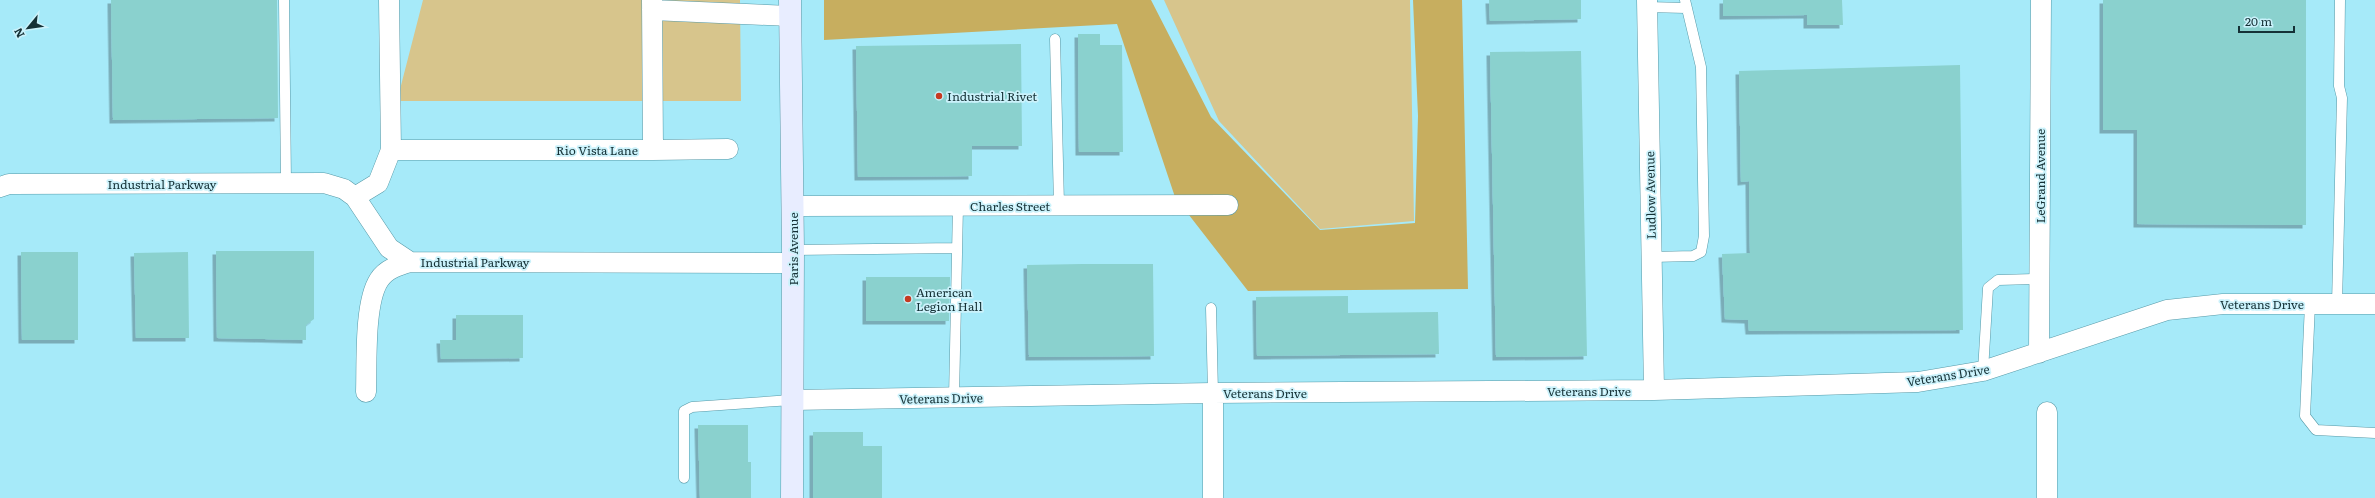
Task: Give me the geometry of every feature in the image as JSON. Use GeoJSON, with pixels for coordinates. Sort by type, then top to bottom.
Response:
{"type":"FeatureCollection","features":[{"type":"Feature","properties":{"kind":"street"},"geometry":{"type":"LineString","coordinates":[[355,197],[378,183],[391,150],[389,0]]}},
{"type":"Feature","properties":{"kind":"street","name":"LeGrand Avenue"},"geometry":{"type":"LineString","coordinates":[[2039,353],[2041,0]]}},
{"type":"Feature","properties":{"kind":"street","name":"Ludlow Avenue"},"geometry":{"type":"LineString","coordinates":[[1647,3],[1654,390]]}},
{"type":"Feature","properties":{"kind":"street"},"geometry":{"type":"LineString","coordinates":[[652,5],[790,8]]}},
{"type":"Feature","properties":{"kind":"street","name":"Rio Vista Lane"},"geometry":{"type":"LineString","coordinates":[[391,150],[653,150],[652,5]]}},
{"type":"Feature","properties":{"kind":"street","name":"Paris Avenue"},"geometry":{"type":"LineString","coordinates":[[790,8],[793,206],[792,498]]}},
{"type":"Feature","properties":{"kind":"street"},"geometry":{"type":"LineString","coordinates":[[653,150],[728,149]]}},
{"type":"Feature","properties":{"kind":"street","name":"Industrial Parkway"},"geometry":{"type":"LineString","coordinates":[[0,186],[9,184],[324,183],[344,189],[355,197],[389,248],[410,262],[793,256]]}},
{"type":"Feature","properties":{"kind":"street","name":"Charles Street"},"geometry":{"type":"LineString","coordinates":[[793,206],[1228,205]]}},
{"type":"Feature","properties":{"kind":"street"},"geometry":{"type":"LineString","coordinates":[[366,392],[370,298],[379,278],[392,267],[410,262]]}},
{"type":"Feature","properties":{"kind":"street","name":"Veterans Drive"},"geometry":{"type":"LineString","coordinates":[[792,400],[1213,393],[1654,390],[1918,382],[1983,371],[2167,310],[2208,305],[2375,304]]}},
{"type":"Feature","properties":{"kind":"street"},"geometry":{"type":"LineString","coordinates":[[1213,393],[1213,498]]}},
{"type":"Feature","properties":{"kind":"street"},"geometry":{"type":"LineString","coordinates":[[2047,412],[2047,498]]}},
{"type":"Feature","properties":{"kind":"lane"},"geometry":{"type":"LineString","coordinates":[[284,0],[286,183]]}},
{"type":"Feature","properties":{"kind":"lane"},"geometry":{"type":"LineString","coordinates":[[2337,304],[2342,98],[2339,86],[2340,0]]}},
{"type":"Feature","properties":{"kind":"lane"},"geometry":{"type":"LineString","coordinates":[[1647,3],[1686,4],[1694,28],[1701,67],[1702,87],[1704,236],[1701,252],[1693,256],[1652,256]]}},
{"type":"Feature","properties":{"kind":"lane"},"geometry":{"type":"LineString","coordinates":[[1055,39],[1059,206]]}},
{"type":"Feature","properties":{"kind":"lane"},"geometry":{"type":"LineString","coordinates":[[954,398],[958,206]]}},
{"type":"Feature","properties":{"kind":"lane"},"geometry":{"type":"LineString","coordinates":[[793,256],[957,248]]}},
{"type":"Feature","properties":{"kind":"lane"},"geometry":{"type":"LineString","coordinates":[[1983,371],[1988,288],[1998,280],[2039,279]]}},
{"type":"Feature","properties":{"kind":"lane"},"geometry":{"type":"LineString","coordinates":[[2310,304],[2305,416],[2316,430],[2375,433]]}},
{"type":"Feature","properties":{"kind":"lane"},"geometry":{"type":"LineString","coordinates":[[1211,308],[1213,393]]}},
{"type":"Feature","properties":{"kind":"lane"},"geometry":{"type":"LineString","coordinates":[[684,478],[684,411],[692,406],[792,400]]}},
{"type":"Feature","properties":{"kind":"shaded area"},"geometry":{"type":"Polygon","coordinates":[[[423,0],[740,0],[741,101],[397,101],[423,0]]]}},
{"type":"Feature","properties":{"kind":"shaded area"},"geometry":{"type":"Polygon","coordinates":[[[824,0],[1151,0],[1211,117],[1320,230],[1415,223],[1418,116],[1413,0],[1462,0],[1468,289],[1248,291],[1175,197],[1117,24],[824,40],[824,0]]]}},
{"type":"Feature","properties":{"kind":"shaded area"},"geometry":{"type":"Polygon","coordinates":[[[1164,0],[1410,0],[1414,221],[1320,229],[1219,121],[1164,0]]]}},
{"type":"Feature","properties":{"kind":"building"},"geometry":{"type":"Polygon","coordinates":[[[111,0],[277,0],[278,118],[113,120],[111,0]]]}},
{"type":"Feature","properties":{"kind":"building"},"geometry":{"type":"Polygon","coordinates":[[[1489,0],[1581,0],[1581,19],[1490,21],[1489,0]]]}},
{"type":"Feature","properties":{"kind":"building"},"geometry":{"type":"Polygon","coordinates":[[[1723,0],[1842,0],[1843,25],[1807,25],[1807,15],[1723,16],[1723,0]]]}},
{"type":"Feature","properties":{"kind":"building"},"geometry":{"type":"Polygon","coordinates":[[[2103,0],[2306,0],[2306,225],[2137,224],[2137,130],[2103,130],[2103,0]]]}},
{"type":"Feature","properties":{"kind":"building"},"geometry":{"type":"Polygon","coordinates":[[[1078,34],[1100,34],[1100,45],[1122,45],[1123,152],[1079,152],[1078,34]]]}},
{"type":"Feature","properties":{"kind":"building","name":"Industrial Rivet"},"geometry":{"type":"Polygon","coordinates":[[[1021,44],[1022,146],[972,146],[972,176],[858,177],[856,46],[1021,44]]]}},
{"type":"Feature","properties":{"kind":"building"},"geometry":{"type":"Polygon","coordinates":[[[1581,51],[1587,356],[1496,357],[1490,52],[1581,51]]]}},
{"type":"Feature","properties":{"kind":"building"},"geometry":{"type":"Polygon","coordinates":[[[1960,65],[1963,330],[1749,331],[1748,320],[1725,319],[1722,254],[1750,253],[1749,181],[1741,182],[1739,71],[1960,65]]]}},
{"type":"Feature","properties":{"kind":"building"},"geometry":{"type":"Polygon","coordinates":[[[216,251],[314,251],[314,319],[306,325],[306,340],[217,338],[216,251]]]}},
{"type":"Feature","properties":{"kind":"building"},"geometry":{"type":"Polygon","coordinates":[[[21,252],[78,252],[78,340],[22,340],[21,252]]]}},
{"type":"Feature","properties":{"kind":"building"},"geometry":{"type":"Polygon","coordinates":[[[188,252],[189,338],[136,338],[134,253],[188,252]]]}},
{"type":"Feature","properties":{"kind":"building"},"geometry":{"type":"Polygon","coordinates":[[[1153,264],[1154,356],[1029,357],[1027,265],[1153,264]]]}},
{"type":"Feature","properties":{"kind":"building","name":"American Legion Hall"},"geometry":{"type":"Polygon","coordinates":[[[866,277],[950,277],[949,321],[866,321],[866,277]]]}},
{"type":"Feature","properties":{"kind":"building"},"geometry":{"type":"Polygon","coordinates":[[[1348,296],[1348,313],[1438,312],[1439,354],[1257,356],[1256,297],[1348,296]]]}},
{"type":"Feature","properties":{"kind":"building"},"geometry":{"type":"Polygon","coordinates":[[[456,315],[523,315],[523,358],[441,359],[440,340],[456,340],[456,315]]]}},
{"type":"Feature","properties":{"kind":"building"},"geometry":{"type":"Polygon","coordinates":[[[698,425],[748,425],[748,462],[751,462],[751,498],[700,498],[698,425]]]}},
{"type":"Feature","properties":{"kind":"building"},"geometry":{"type":"Polygon","coordinates":[[[813,432],[863,432],[863,446],[882,446],[882,498],[813,498],[813,432]]]}},
{"type":"Feature","properties":{"kind":"place","name":"Industrial Rivet"},"geometry":{"type":"Point","coordinates":[939,96]}},
{"type":"Feature","properties":{"kind":"place","name":"American Legion Hall"},"geometry":{"type":"Point","coordinates":[908,299]}}]}
